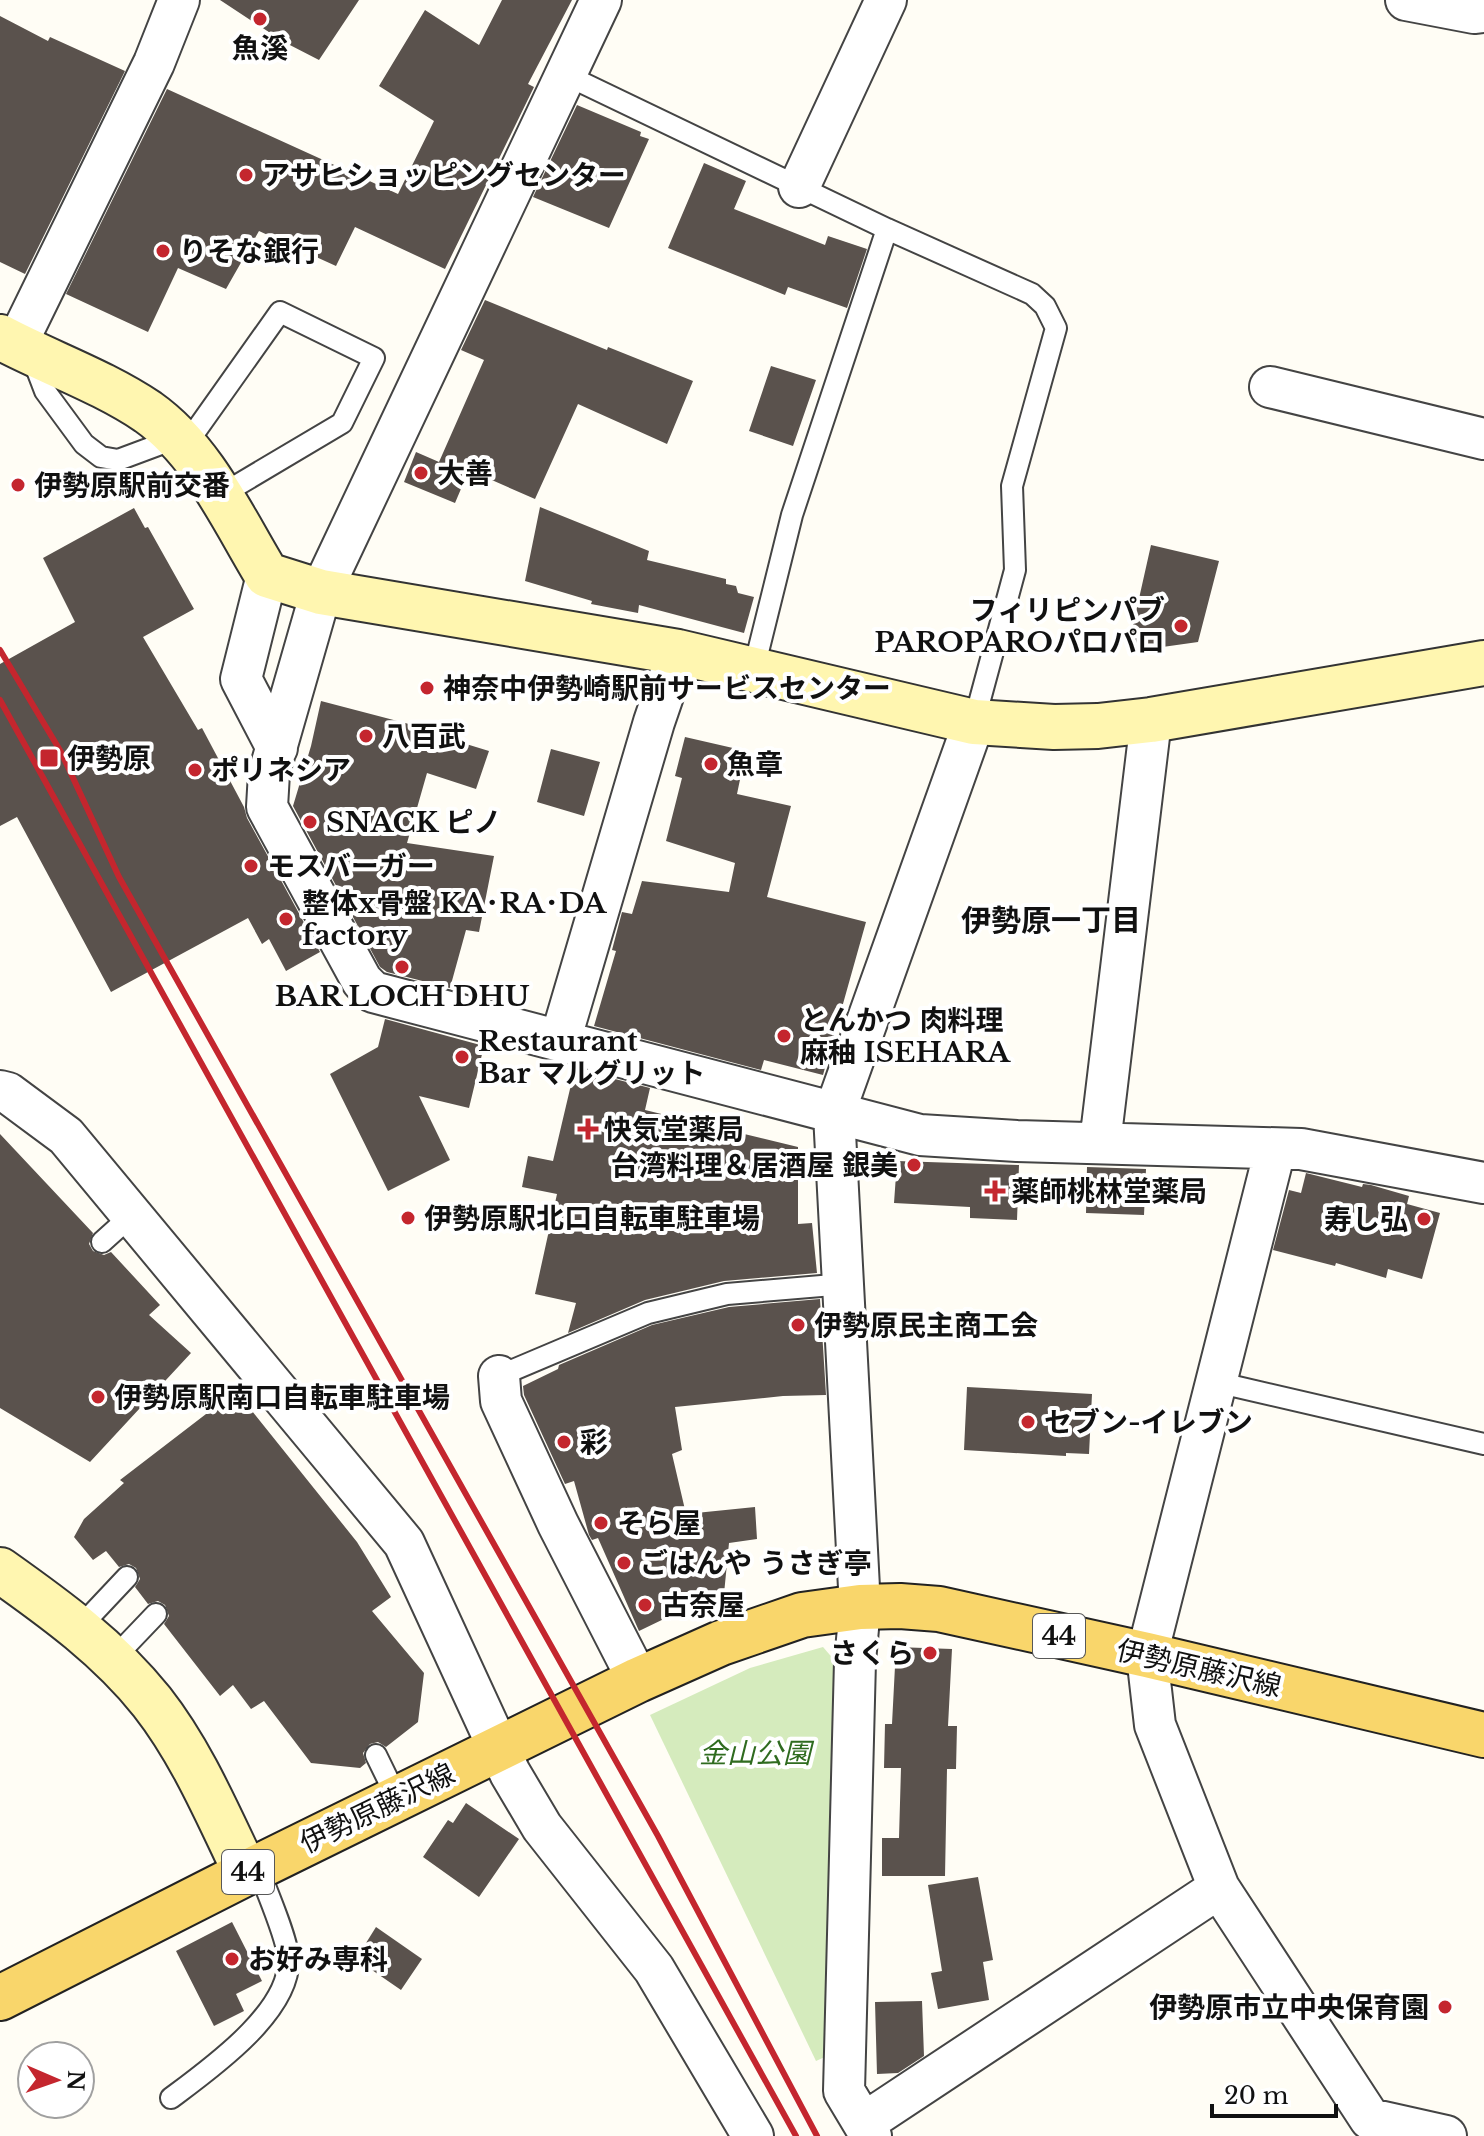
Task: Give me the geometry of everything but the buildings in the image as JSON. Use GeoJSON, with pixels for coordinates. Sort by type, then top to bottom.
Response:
{"type":"FeatureCollection","features":[{"type":"Feature","properties":{"kind":"main road","name":"伊勢原藤沢線"},"geometry":{"type":"LineString","coordinates":[[638,1680],[721,1643],[786,1619],[860,1607],[900,1606],[939,1609],[1484,1735]]}},
{"type":"Feature","properties":{"kind":"main road","name":"44"},"geometry":{"type":"LineString","coordinates":[[498,1750],[638,1680]]}},
{"type":"Feature","properties":{"kind":"main road","name":"伊勢原藤沢線"},"geometry":{"type":"LineString","coordinates":[[0,1998],[498,1750]]}},
{"type":"Feature","properties":{"kind":"street"},"geometry":{"type":"LineString","coordinates":[[179,0],[154,63],[16,345],[114,392],[150,414],[181,442],[219,496],[267,575],[321,592],[678,652],[974,722],[1098,726],[1151,720],[1484,663]]}},
{"type":"Feature","properties":{"kind":"street"},"geometry":{"type":"LineString","coordinates":[[601,0],[321,592],[269,773],[267,807],[358,974],[373,992],[920,1135],[1301,1149],[1484,1183]]}},
{"type":"Feature","properties":{"kind":"street"},"geometry":{"type":"LineString","coordinates":[[799,187],[886,0]]}},
{"type":"Feature","properties":{"kind":"street"},"geometry":{"type":"LineString","coordinates":[[1406,0],[1474,13],[1484,12]]}},
{"type":"Feature","properties":{"kind":"street"},"geometry":{"type":"LineString","coordinates":[[1270,387],[1484,439]]}},
{"type":"Feature","properties":{"kind":"street"},"geometry":{"type":"LineString","coordinates":[[267,575],[241,679],[277,748]]}},
{"type":"Feature","properties":{"kind":"street"},"geometry":{"type":"LineString","coordinates":[[560,1041],[654,722],[678,652]]}},
{"type":"Feature","properties":{"kind":"street"},"geometry":{"type":"LineString","coordinates":[[1100,1143],[1151,720]]}},
{"type":"Feature","properties":{"kind":"street"},"geometry":{"type":"LineString","coordinates":[[974,722],[834,1114],[860,1607],[855,1661],[844,2091],[868,2130],[1219,1888]]}},
{"type":"Feature","properties":{"kind":"street"},"geometry":{"type":"LineString","coordinates":[[4,1092],[66,1136],[404,1543],[498,1750],[542,1827],[654,1969],[753,2136]]}},
{"type":"Feature","properties":{"kind":"street"},"geometry":{"type":"LineString","coordinates":[[1275,1150],[1147,1655],[1155,1725],[1219,1888],[1357,2127],[1446,2136]]}},
{"type":"Feature","properties":{"kind":"street"},"geometry":{"type":"LineString","coordinates":[[499,1376],[501,1401],[558,1524],[638,1680]]}},
{"type":"Feature","properties":{"kind":"street"},"geometry":{"type":"LineString","coordinates":[[0,1570],[114,1658],[152,1702],[177,1738],[252,1870]]}},
{"type":"Feature","properties":{"kind":"lane"},"geometry":{"type":"LineString","coordinates":[[564,74],[887,229],[1032,294],[1045,306],[1056,328],[1012,486],[1015,570],[974,722]]}},
{"type":"Feature","properties":{"kind":"lane"},"geometry":{"type":"LineString","coordinates":[[754,668],[792,515],[887,229]]}},
{"type":"Feature","properties":{"kind":"lane"},"geometry":{"type":"LineString","coordinates":[[16,345],[84,444],[101,457],[118,460],[181,442],[280,312],[374,358],[342,423],[219,496]]}},
{"type":"Feature","properties":{"kind":"lane"},"geometry":{"type":"LineString","coordinates":[[102,1242],[132,1215]]}},
{"type":"Feature","properties":{"kind":"lane"},"geometry":{"type":"LineString","coordinates":[[499,1376],[648,1313],[727,1294],[845,1284]]}},
{"type":"Feature","properties":{"kind":"lane"},"geometry":{"type":"LineString","coordinates":[[1216,1382],[1484,1444]]}},
{"type":"Feature","properties":{"kind":"lane"},"geometry":{"type":"LineString","coordinates":[[79,1628],[127,1577]]}},
{"type":"Feature","properties":{"kind":"lane"},"geometry":{"type":"LineString","coordinates":[[114,1658],[156,1614]]}},
{"type":"Feature","properties":{"kind":"lane"},"geometry":{"type":"LineString","coordinates":[[376,1755],[397,1798]]}},
{"type":"Feature","properties":{"kind":"lane"},"geometry":{"type":"LineString","coordinates":[[171,2098],[255,2030],[289,1977],[288,1953],[252,1870]]}},
{"type":"Feature","properties":{"kind":"green space","name":"金山公園"},"geometry":{"type":"Polygon","coordinates":[[[823,1647],[836,1662],[827,2056],[816,2061],[650,1715],[750,1668],[823,1647]]]}},
{"type":"Feature","properties":{"kind":"railway"},"geometry":{"type":"LineString","coordinates":[[0,650],[61,752],[119,877],[658,1836],[817,2136]]}},
{"type":"Feature","properties":{"kind":"railway"},"geometry":{"type":"LineString","coordinates":[[0,700],[796,2136]]}},
{"type":"Feature","properties":{"kind":"place","name":"魚溪"},"geometry":{"type":"Point","coordinates":[260,19]}},
{"type":"Feature","properties":{"kind":"place","name":"アサヒショッピングセンター"},"geometry":{"type":"Point","coordinates":[246,175]}},
{"type":"Feature","properties":{"kind":"place","name":"りそな銀行"},"geometry":{"type":"Point","coordinates":[163,251]}},
{"type":"Feature","properties":{"kind":"place","name":"大善"},"geometry":{"type":"Point","coordinates":[421,473]}},
{"type":"Feature","properties":{"kind":"place","name":"伊勢原駅前交番"},"geometry":{"type":"Point","coordinates":[18,485]}},
{"type":"Feature","properties":{"kind":"place","name":"フィリピンパブ PAROPAROパロパロ"},"geometry":{"type":"Point","coordinates":[1181,626]}},
{"type":"Feature","properties":{"kind":"place","name":"神奈中伊勢崎駅前サービスセンター"},"geometry":{"type":"Point","coordinates":[427,688]}},
{"type":"Feature","properties":{"kind":"place","name":"八百武"},"geometry":{"type":"Point","coordinates":[366,736]}},
{"type":"Feature","properties":{"kind":"place","name":"伊勢原"},"geometry":{"type":"Point","coordinates":[49,758]}},
{"type":"Feature","properties":{"kind":"place","name":"魚章"},"geometry":{"type":"Point","coordinates":[711,764]}},
{"type":"Feature","properties":{"kind":"place","name":"ポリネシア"},"geometry":{"type":"Point","coordinates":[195,770]}},
{"type":"Feature","properties":{"kind":"place","name":"SNACK ピノ"},"geometry":{"type":"Point","coordinates":[310,822]}},
{"type":"Feature","properties":{"kind":"place","name":"モスバーガー"},"geometry":{"type":"Point","coordinates":[251,866]}},
{"type":"Feature","properties":{"kind":"place","name":"整体x骨盤 KA･RA･DA factory"},"geometry":{"type":"Point","coordinates":[286,919]}},
{"type":"Feature","properties":{"kind":"place","name":"BAR LOCH DHU"},"geometry":{"type":"Point","coordinates":[402,967]}},
{"type":"Feature","properties":{"kind":"place","name":"とんかつ 肉料理 麻秞 ISEHARA"},"geometry":{"type":"Point","coordinates":[784,1036]}},
{"type":"Feature","properties":{"kind":"place","name":"Restaurant Bar マルグリット"},"geometry":{"type":"Point","coordinates":[462,1057]}},
{"type":"Feature","properties":{"kind":"place","name":"快気堂薬局"},"geometry":{"type":"Point","coordinates":[588,1129]}},
{"type":"Feature","properties":{"kind":"place","name":"台湾料理＆居酒屋 銀美"},"geometry":{"type":"Point","coordinates":[914,1165]}},
{"type":"Feature","properties":{"kind":"place","name":"薬師桃林堂薬局"},"geometry":{"type":"Point","coordinates":[995,1191]}},
{"type":"Feature","properties":{"kind":"place","name":"伊勢原駅北口自転車駐車場"},"geometry":{"type":"Point","coordinates":[408,1218]}},
{"type":"Feature","properties":{"kind":"place","name":"寿し弘"},"geometry":{"type":"Point","coordinates":[1424,1219]}},
{"type":"Feature","properties":{"kind":"place","name":"伊勢原民主商工会"},"geometry":{"type":"Point","coordinates":[798,1325]}},
{"type":"Feature","properties":{"kind":"place","name":"伊勢原駅南口自転車駐車場"},"geometry":{"type":"Point","coordinates":[98,1397]}},
{"type":"Feature","properties":{"kind":"place","name":"セブン-イレブン"},"geometry":{"type":"Point","coordinates":[1028,1422]}},
{"type":"Feature","properties":{"kind":"place","name":"彩"},"geometry":{"type":"Point","coordinates":[564,1442]}},
{"type":"Feature","properties":{"kind":"place","name":"そら屋"},"geometry":{"type":"Point","coordinates":[601,1523]}},
{"type":"Feature","properties":{"kind":"place","name":"ごはんや うさぎ亭"},"geometry":{"type":"Point","coordinates":[624,1563]}},
{"type":"Feature","properties":{"kind":"place","name":"古奈屋"},"geometry":{"type":"Point","coordinates":[645,1605]}},
{"type":"Feature","properties":{"kind":"place","name":"さくら"},"geometry":{"type":"Point","coordinates":[930,1653]}},
{"type":"Feature","properties":{"kind":"place","name":"お好み専科"},"geometry":{"type":"Point","coordinates":[232,1959]}},
{"type":"Feature","properties":{"kind":"place","name":"伊勢原市立中央保育園"},"geometry":{"type":"Point","coordinates":[1445,2007]}},
{"type":"Feature","properties":{"kind":"district","name":"伊勢原一丁目"},"geometry":{"type":"Point","coordinates":[1051,921]}}]}
